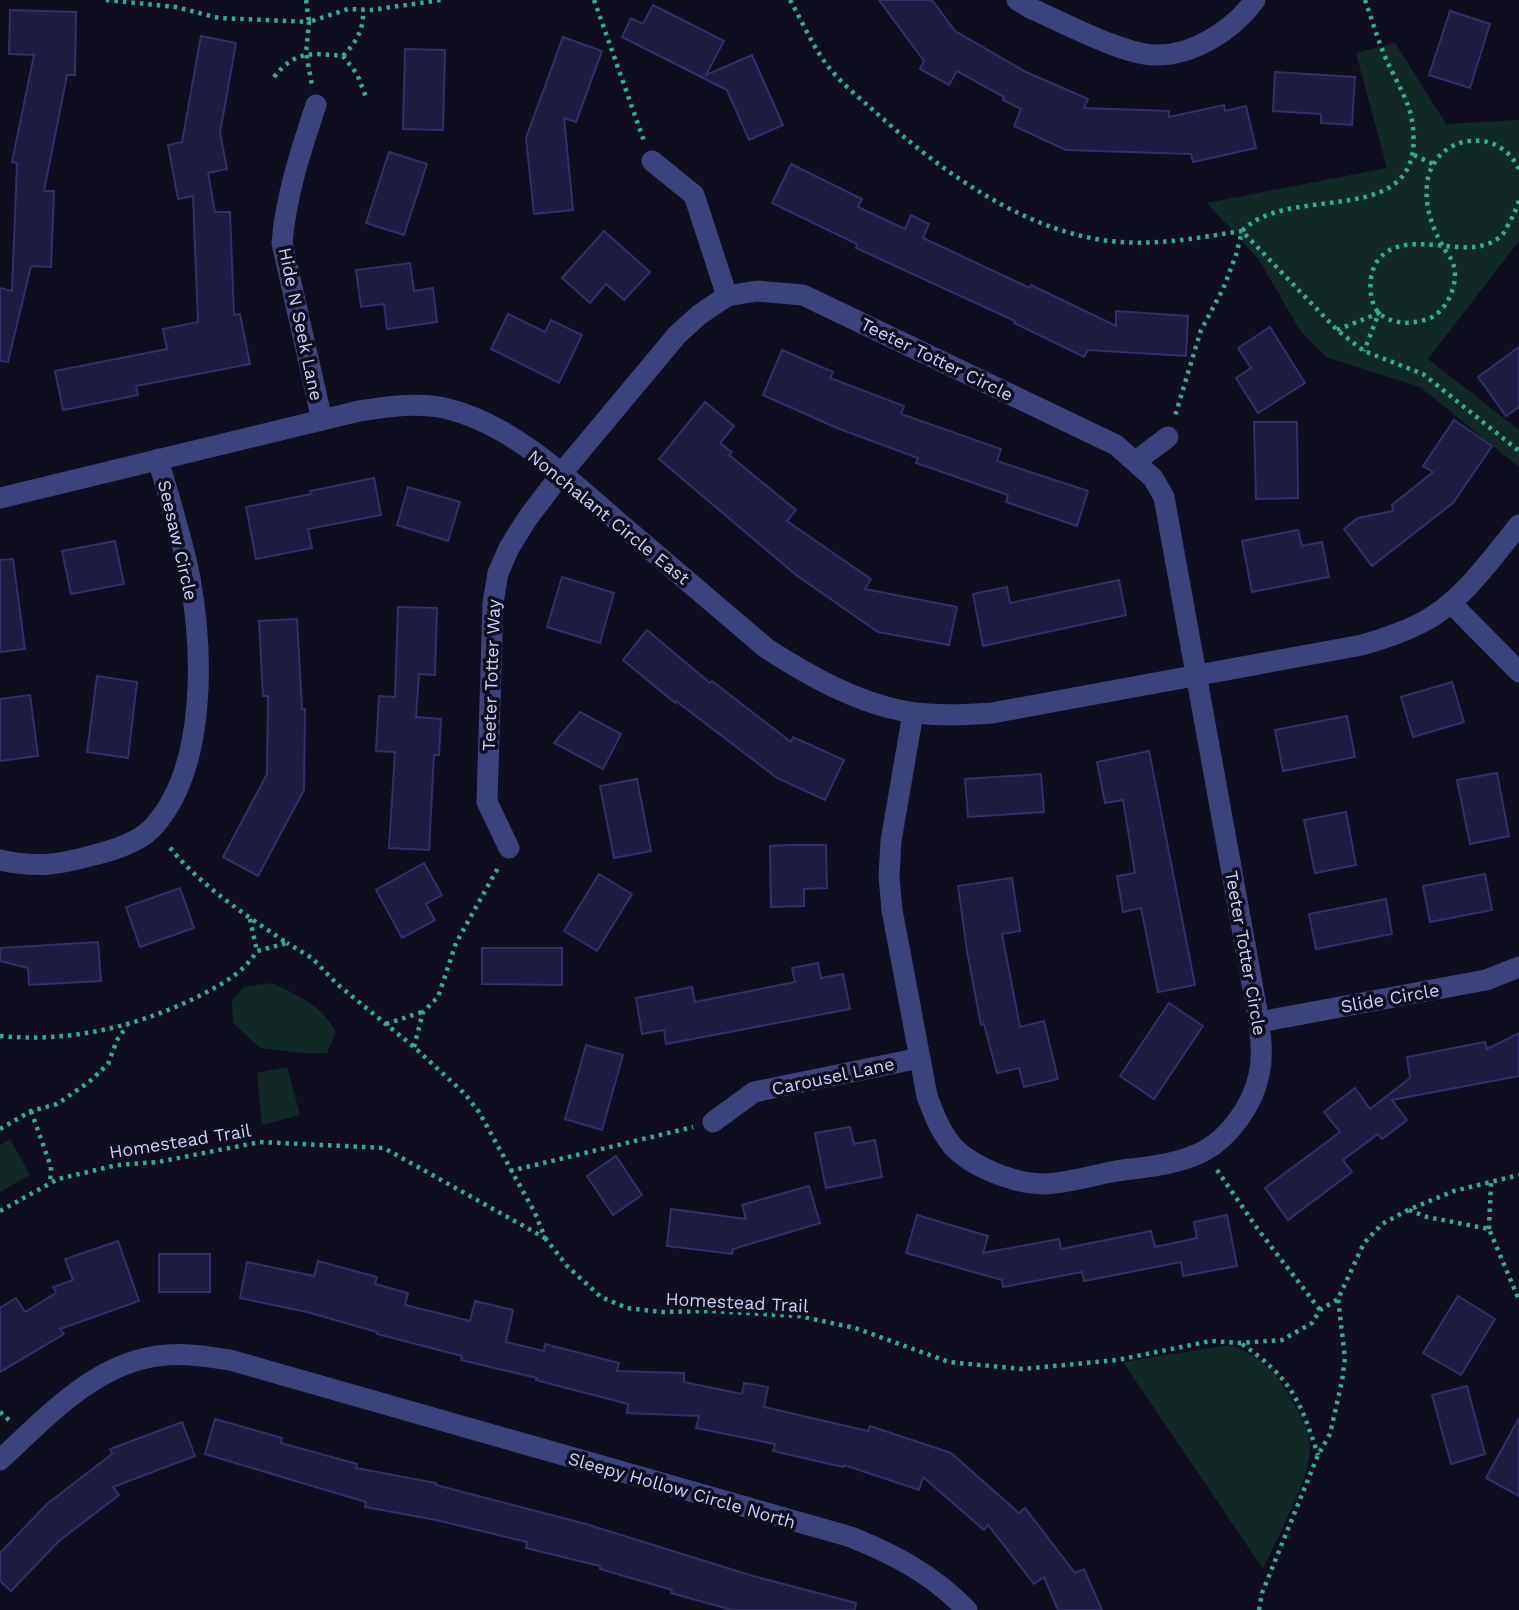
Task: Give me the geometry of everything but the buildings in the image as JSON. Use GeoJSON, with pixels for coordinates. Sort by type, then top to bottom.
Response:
{"type":"FeatureCollection","features":[{"type":"Feature","properties":{"kind":"street"},"geometry":{"type":"LineString","coordinates":[[1017,0],[1130,51],[1154,55],[1202,44],[1225,30],[1255,0]]}},
{"type":"Feature","properties":{"kind":"street","name":"Hide N Seek Lane"},"geometry":{"type":"LineString","coordinates":[[316,105],[284,215],[282,243],[322,420]]}},
{"type":"Feature","properties":{"kind":"street"},"geometry":{"type":"LineString","coordinates":[[652,161],[694,195],[727,296]]}},
{"type":"Feature","properties":{"kind":"street","name":"Teeter Totter Circle"},"geometry":{"type":"LineString","coordinates":[[561,474],[677,335],[699,315],[727,296],[757,291],[803,295],[1116,445],[1153,478],[1164,497],[1262,1050],[1259,1077],[1241,1115],[1226,1133],[1204,1151],[1173,1162],[1043,1184],[1011,1179],[988,1170],[949,1142],[937,1122],[927,1096],[892,910],[889,876],[891,841],[913,713]]}},
{"type":"Feature","properties":{"kind":"street","name":"Nonchalant Circle East"},"geometry":{"type":"LineString","coordinates":[[0,498],[359,411],[388,407],[442,407],[467,414],[500,429],[561,474],[766,649],[803,672],[839,690],[913,713],[951,716],[992,713],[1362,645],[1396,634],[1425,621],[1451,603],[1519,525]]}},
{"type":"Feature","properties":{"kind":"street"},"geometry":{"type":"LineString","coordinates":[[1136,461],[1168,437]]}},
{"type":"Feature","properties":{"kind":"street","name":"Seesaw Circle"},"geometry":{"type":"LineString","coordinates":[[0,860],[26,866],[61,864],[118,849],[154,827],[180,784],[188,762],[193,730],[197,666],[196,624],[189,576],[158,459]]}},
{"type":"Feature","properties":{"kind":"street","name":"Teeter Totter Way"},"geometry":{"type":"LineString","coordinates":[[509,848],[487,802],[493,603],[498,573],[509,548],[561,474]]}},
{"type":"Feature","properties":{"kind":"street"},"geometry":{"type":"LineString","coordinates":[[1451,603],[1519,672]]}},
{"type":"Feature","properties":{"kind":"street","name":"Slide Circle"},"geometry":{"type":"LineString","coordinates":[[1259,1022],[1486,981],[1519,967]]}},
{"type":"Feature","properties":{"kind":"street","name":"Carousel Lane"},"geometry":{"type":"LineString","coordinates":[[713,1122],[754,1092],[920,1058]]}},
{"type":"Feature","properties":{"kind":"street","name":"Sleepy Hollow Circle North"},"geometry":{"type":"LineString","coordinates":[[0,1460],[87,1383],[112,1369],[164,1355],[192,1355],[230,1360],[380,1405],[851,1537],[891,1553],[920,1571],[950,1593],[967,1610]]}},
{"type":"Feature","properties":{"kind":"path"},"geometry":{"type":"LineString","coordinates":[[106,0],[176,7],[219,18],[309,22],[348,9],[363,10],[441,0]]}},
{"type":"Feature","properties":{"kind":"path"},"geometry":{"type":"LineString","coordinates":[[306,0],[309,22],[306,53],[316,105]]}},
{"type":"Feature","properties":{"kind":"path"},"geometry":{"type":"LineString","coordinates":[[594,0],[652,161]]}},
{"type":"Feature","properties":{"kind":"path"},"geometry":{"type":"LineString","coordinates":[[790,0],[827,65],[857,96],[916,149],[995,201],[1054,228],[1119,242],[1166,243],[1242,231]]}},
{"type":"Feature","properties":{"kind":"path"},"geometry":{"type":"LineString","coordinates":[[1168,437],[1201,330],[1223,289],[1242,231],[1251,222],[1267,215],[1312,205],[1354,200],[1388,188],[1404,175],[1414,155],[1412,118],[1382,50],[1365,0]]}},
{"type":"Feature","properties":{"kind":"path"},"geometry":{"type":"LineString","coordinates":[[343,56],[356,43],[364,22],[363,10]]}},
{"type":"Feature","properties":{"kind":"path"},"geometry":{"type":"LineString","coordinates":[[274,77],[284,65],[306,53],[343,56],[356,74],[366,97]]}},
{"type":"Feature","properties":{"kind":"path"},"geometry":{"type":"LineString","coordinates":[[1519,169],[1511,155],[1496,143],[1481,140],[1461,143],[1433,164],[1426,202],[1433,226],[1443,246],[1453,262],[1455,279],[1449,299],[1435,316],[1413,323],[1394,322],[1379,313],[1370,285],[1374,265],[1385,251],[1414,243],[1443,246],[1470,247],[1488,243],[1502,234],[1519,200]]}},
{"type":"Feature","properties":{"kind":"path"},"geometry":{"type":"LineString","coordinates":[[1414,155],[1433,164]]}},
{"type":"Feature","properties":{"kind":"path"},"geometry":{"type":"LineString","coordinates":[[1242,231],[1338,330],[1364,351],[1423,374],[1519,451]]}},
{"type":"Feature","properties":{"kind":"path"},"geometry":{"type":"LineString","coordinates":[[1338,330],[1379,313]]}},
{"type":"Feature","properties":{"kind":"path"},"geometry":{"type":"LineString","coordinates":[[1364,351],[1379,313]]}},
{"type":"Feature","properties":{"kind":"path","name":"Homestead Trail"},"geometry":{"type":"LineString","coordinates":[[154,827],[183,864],[250,918],[313,958],[337,984],[414,1047],[465,1094],[479,1112],[535,1213],[545,1238],[568,1267],[601,1297],[627,1308],[662,1312],[711,1311],[799,1316],[855,1328],[949,1362],[1022,1369],[1117,1360],[1210,1341],[1241,1343],[1282,1340],[1312,1323],[1320,1310],[1338,1299]]}},
{"type":"Feature","properties":{"kind":"path"},"geometry":{"type":"LineString","coordinates":[[386,1024],[423,1012],[438,997],[456,943],[509,848]]}},
{"type":"Feature","properties":{"kind":"path"},"geometry":{"type":"LineString","coordinates":[[250,918],[257,951]]}},
{"type":"Feature","properties":{"kind":"path"},"geometry":{"type":"LineString","coordinates":[[0,1036],[56,1037],[128,1026],[173,1009],[222,984],[248,965],[257,951],[287,943]]}},
{"type":"Feature","properties":{"kind":"path"},"geometry":{"type":"LineString","coordinates":[[414,1047],[423,1012]]}},
{"type":"Feature","properties":{"kind":"path"},"geometry":{"type":"LineString","coordinates":[[0,1129],[31,1111],[57,1104],[89,1082],[108,1064],[117,1040],[128,1026]]}},
{"type":"Feature","properties":{"kind":"path"},"geometry":{"type":"LineString","coordinates":[[31,1111],[51,1167],[50,1184]]}},
{"type":"Feature","properties":{"kind":"path"},"geometry":{"type":"LineString","coordinates":[[510,1171],[713,1122]]}},
{"type":"Feature","properties":{"kind":"path","name":"Homestead Trail"},"geometry":{"type":"LineString","coordinates":[[0,1211],[58,1179],[117,1165],[159,1162],[260,1142],[384,1148],[545,1238]]}},
{"type":"Feature","properties":{"kind":"path"},"geometry":{"type":"LineString","coordinates":[[1204,1151],[1257,1228],[1320,1310]]}},
{"type":"Feature","properties":{"kind":"path"},"geometry":{"type":"LineString","coordinates":[[1259,1610],[1262,1593],[1318,1455],[1330,1434],[1345,1358],[1338,1299],[1364,1243],[1382,1224],[1408,1210],[1454,1191],[1519,1175]]}},
{"type":"Feature","properties":{"kind":"path"},"geometry":{"type":"LineString","coordinates":[[1491,1183],[1489,1229],[1519,1300]]}},
{"type":"Feature","properties":{"kind":"path"},"geometry":{"type":"LineString","coordinates":[[1408,1210],[1427,1217],[1489,1229]]}},
{"type":"Feature","properties":{"kind":"path"},"geometry":{"type":"LineString","coordinates":[[1241,1343],[1263,1358],[1286,1382],[1302,1406],[1318,1455]]}},
{"type":"Feature","properties":{"kind":"green space"},"geometry":{"type":"Polygon","coordinates":[[[1395,43],[1446,124],[1519,120],[1519,241],[1428,359],[1519,430],[1519,467],[1420,387],[1326,357],[1301,332],[1259,260],[1207,203],[1387,168],[1356,53],[1395,43]]]}},
{"type":"Feature","properties":{"kind":"green space"},"geometry":{"type":"Polygon","coordinates":[[[272,983],[309,1002],[330,1022],[336,1032],[327,1053],[260,1048],[233,1023],[232,1000],[244,987],[272,983]]]}},
{"type":"Feature","properties":{"kind":"green space"},"geometry":{"type":"Polygon","coordinates":[[[287,1067],[300,1115],[262,1125],[257,1073],[287,1067]]]}},
{"type":"Feature","properties":{"kind":"green space"},"geometry":{"type":"Polygon","coordinates":[[[10,1139],[30,1175],[0,1192],[0,1145],[10,1139]]]}},
{"type":"Feature","properties":{"kind":"green space"},"geometry":{"type":"Polygon","coordinates":[[[1229,1345],[1256,1358],[1278,1378],[1300,1414],[1310,1442],[1309,1461],[1299,1492],[1263,1569],[1123,1362],[1229,1345]]]}}]}
